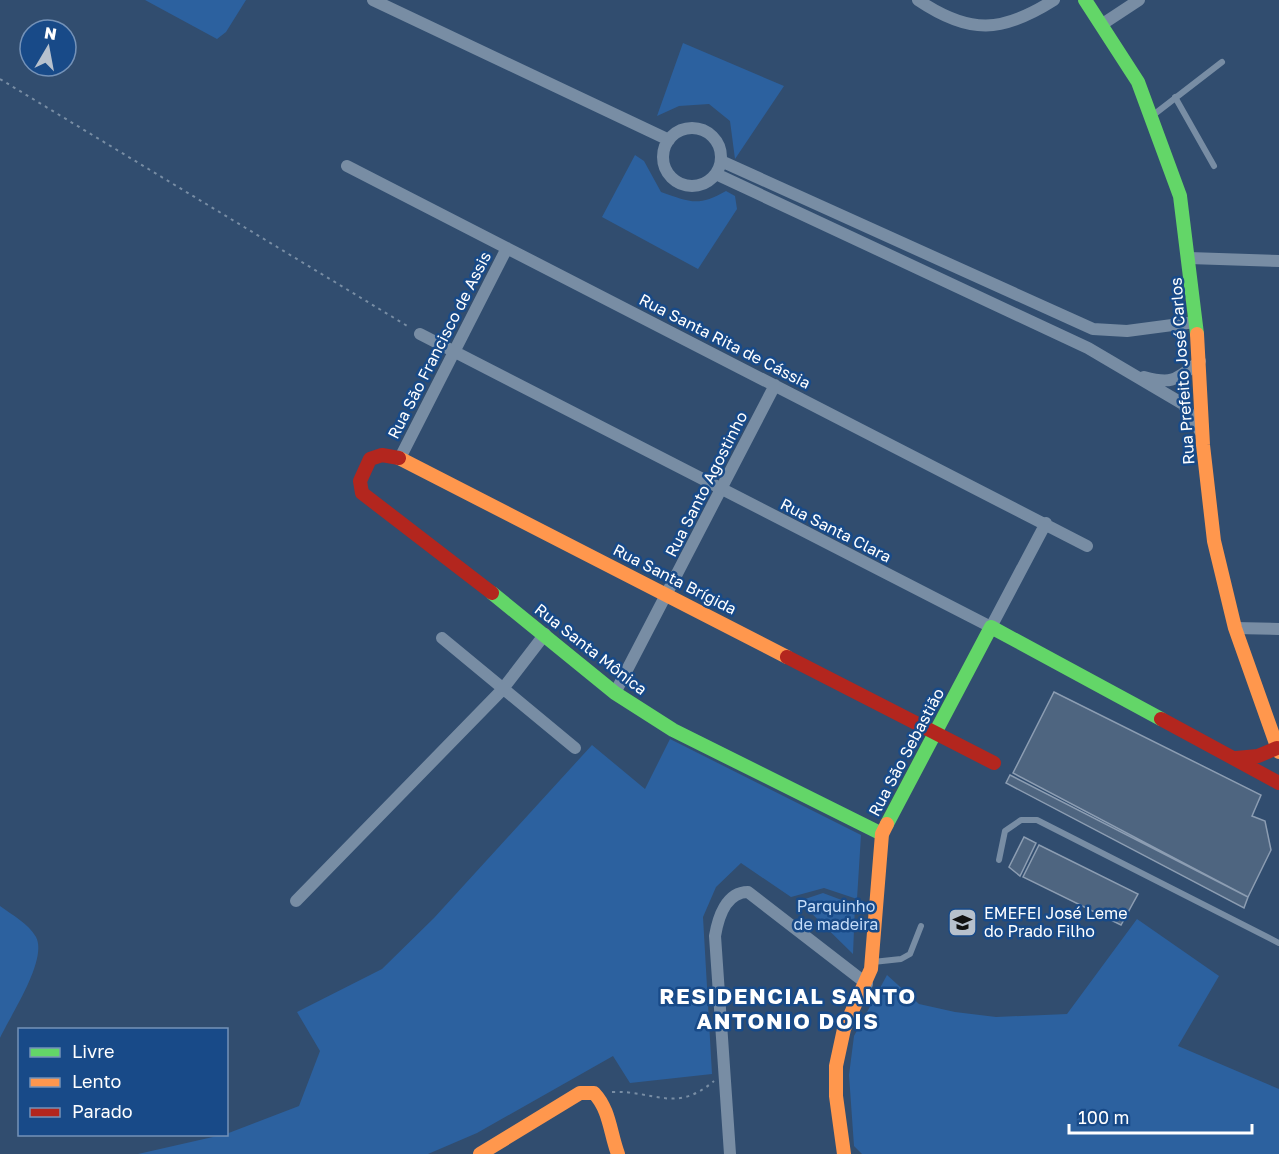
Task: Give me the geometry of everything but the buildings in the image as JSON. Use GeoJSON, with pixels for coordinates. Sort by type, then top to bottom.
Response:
{"type":"FeatureCollection","features":[{"type":"Feature","properties":{"kind":"street"},"geometry":{"type":"LineString","coordinates":[[373,0],[669,140]]}},
{"type":"Feature","properties":{"kind":"street"},"geometry":{"type":"LineString","coordinates":[[923,2],[965,25],[1001,25],[1027,17],[1054,0]]}},
{"type":"Feature","properties":{"kind":"street","name":"Rua Prefeito José Carlos"},"geometry":{"type":"LineString","coordinates":[[1085,0],[1138,82],[1180,196],[1200,361],[1203,435],[1214,541],[1235,628],[1278,750]]}},
{"type":"Feature","properties":{"kind":"street"},"geometry":{"type":"LineString","coordinates":[[1101,25],[1138,0]]}},
{"type":"Feature","properties":{"kind":"street"},"geometry":{"type":"LineString","coordinates":[[685,129],[704,130],[718,143],[721,161],[716,174],[700,185],[681,183],[673,178],[664,162],[664,152],[669,140],[685,129]]}},
{"type":"Feature","properties":{"kind":"street"},"geometry":{"type":"LineString","coordinates":[[721,161],[1093,329],[1127,331],[1195,322]]}},
{"type":"Feature","properties":{"kind":"street","name":"Rua Santa Rita de Cássia"},"geometry":{"type":"LineString","coordinates":[[347,166],[1087,546]]}},
{"type":"Feature","properties":{"kind":"street"},"geometry":{"type":"LineString","coordinates":[[716,174],[1088,348],[1183,404],[1203,435]]}},
{"type":"Feature","properties":{"kind":"street","name":"Rua São Francisco de Assis"},"geometry":{"type":"LineString","coordinates":[[400,458],[507,248]]}},
{"type":"Feature","properties":{"kind":"street"},"geometry":{"type":"LineString","coordinates":[[1189,258],[1279,261]]}},
{"type":"Feature","properties":{"kind":"street","name":"Rua Santa Clara"},"geometry":{"type":"LineString","coordinates":[[420,334],[991,627],[1279,783]]}},
{"type":"Feature","properties":{"kind":"street"},"geometry":{"type":"LineString","coordinates":[[1134,375],[1163,382],[1177,380],[1200,361]]}},
{"type":"Feature","properties":{"kind":"street","name":"Rua Santo Agostinho"},"geometry":{"type":"LineString","coordinates":[[615,693],[775,385]]}},
{"type":"Feature","properties":{"kind":"street","name":"Rua Santa Brígida"},"geometry":{"type":"LineString","coordinates":[[362,494],[360,481],[370,459],[382,455],[400,458],[936,732],[994,764]]}},
{"type":"Feature","properties":{"kind":"street","name":"Rua Santa Mônica"},"geometry":{"type":"LineString","coordinates":[[362,494],[545,634],[615,693],[673,730],[882,834]]}},
{"type":"Feature","properties":{"kind":"street","name":"Rua São Sebastião"},"geometry":{"type":"LineString","coordinates":[[844,1154],[836,1100],[835,1071],[841,1037],[867,984],[872,962],[882,834],[1046,523]]}},
{"type":"Feature","properties":{"kind":"street"},"geometry":{"type":"LineString","coordinates":[[1235,628],[1279,629]]}},
{"type":"Feature","properties":{"kind":"street"},"geometry":{"type":"LineString","coordinates":[[296,901],[503,689],[545,634]]}},
{"type":"Feature","properties":{"kind":"street"},"geometry":{"type":"LineString","coordinates":[[442,638],[575,748]]}},
{"type":"Feature","properties":{"kind":"street"},"geometry":{"type":"LineString","coordinates":[[1236,758],[1258,756],[1278,750]]}},
{"type":"Feature","properties":{"kind":"street"},"geometry":{"type":"LineString","coordinates":[[730,1154],[715,936],[719,914],[741,892],[748,892],[867,984]]}},
{"type":"Feature","properties":{"kind":"street"},"geometry":{"type":"LineString","coordinates":[[480,1154],[580,1093],[594,1093],[605,1104],[611,1138],[618,1154]]}},
{"type":"Feature","properties":{"kind":"lane"},"geometry":{"type":"LineString","coordinates":[[1152,116],[1222,62]]}},
{"type":"Feature","properties":{"kind":"lane"},"geometry":{"type":"LineString","coordinates":[[1175,97],[1214,166]]}},
{"type":"Feature","properties":{"kind":"lane"},"geometry":{"type":"LineString","coordinates":[[999,860],[1005,831],[1021,820],[1037,820],[1279,943]]}},
{"type":"Feature","properties":{"kind":"lane"},"geometry":{"type":"LineString","coordinates":[[872,962],[901,959],[910,954],[921,926]]}},
{"type":"Feature","properties":{"kind":"path"},"geometry":{"type":"LineString","coordinates":[[0,79],[420,334]]}},
{"type":"Feature","properties":{"kind":"path"},"geometry":{"type":"LineString","coordinates":[[594,1093],[622,1091],[678,1100],[694,1095],[724,1069]]}},
{"type":"Feature","properties":{"kind":"green space"},"geometry":{"type":"Polygon","coordinates":[[[145,0],[246,0],[226,32],[217,39],[145,0]]]}},
{"type":"Feature","properties":{"kind":"green space"},"geometry":{"type":"Polygon","coordinates":[[[683,43],[784,86],[735,159],[730,121],[709,104],[679,106],[657,116],[683,43]]]}},
{"type":"Feature","properties":{"kind":"green space"},"geometry":{"type":"Polygon","coordinates":[[[635,155],[644,161],[661,192],[694,201],[708,199],[726,191],[735,196],[737,209],[698,269],[602,217],[635,155]]]}},
{"type":"Feature","properties":{"kind":"green space"},"geometry":{"type":"Polygon","coordinates":[[[670,739],[861,835],[857,899],[824,888],[791,897],[741,863],[716,887],[703,917],[712,1074],[630,1083],[613,1056],[477,1133],[428,1154],[138,1154],[217,1136],[228,1136],[228,1133],[299,1106],[320,1051],[297,1012],[382,969],[434,918],[592,745],[645,789],[670,739]]]}},
{"type":"Feature","properties":{"kind":"green space","name":"Parquinho de madeira"},"geometry":{"type":"Polygon","coordinates":[[[823,893],[855,905],[853,954],[799,901],[823,893]]]}},
{"type":"Feature","properties":{"kind":"green space"},"geometry":{"type":"Polygon","coordinates":[[[0,906],[29,928],[36,937],[38,947],[33,973],[0,1038],[0,906]]]}},
{"type":"Feature","properties":{"kind":"green space"},"geometry":{"type":"Polygon","coordinates":[[[1137,919],[1219,976],[1178,1046],[1279,1089],[1279,1154],[862,1154],[854,1146],[849,1075],[854,1036],[887,975],[919,1004],[955,1012],[996,1017],[1067,1014],[1137,919]]]}},
{"type":"Feature","properties":{"kind":"traffic: fast"},"geometry":{"type":"LineString","coordinates":[[1085,0],[1138,82],[1180,196],[1197,334]]}},
{"type":"Feature","properties":{"kind":"traffic: fast"},"geometry":{"type":"LineString","coordinates":[[492,593],[615,693],[673,730],[882,834]]}},
{"type":"Feature","properties":{"kind":"traffic: fast"},"geometry":{"type":"LineString","coordinates":[[887,824],[991,627],[1161,719]]}},
{"type":"Feature","properties":{"kind":"traffic: slow"},"geometry":{"type":"LineString","coordinates":[[1197,334],[1203,445],[1214,541],[1235,628],[1279,752]]}},
{"type":"Feature","properties":{"kind":"traffic: slow"},"geometry":{"type":"LineString","coordinates":[[399,458],[787,657]]}},
{"type":"Feature","properties":{"kind":"traffic: slow"},"geometry":{"type":"LineString","coordinates":[[844,1154],[836,1096],[836,1066],[844,1029],[871,969],[882,834],[887,824]]}},
{"type":"Feature","properties":{"kind":"traffic: slow"},"geometry":{"type":"LineString","coordinates":[[480,1154],[580,1093],[594,1093],[599,1100],[607,1114],[618,1154]]}},
{"type":"Feature","properties":{"kind":"traffic: jam"},"geometry":{"type":"LineString","coordinates":[[399,458],[382,455],[370,459],[360,481],[362,493],[492,593]]}},
{"type":"Feature","properties":{"kind":"traffic: jam"},"geometry":{"type":"LineString","coordinates":[[787,657],[994,763]]}},
{"type":"Feature","properties":{"kind":"traffic: jam"},"geometry":{"type":"LineString","coordinates":[[1161,719],[1279,783]]}},
{"type":"Feature","properties":{"kind":"traffic: jam"},"geometry":{"type":"LineString","coordinates":[[1236,758],[1258,756],[1277,748]]}},
{"type":"Feature","properties":{"kind":"place","name":"EMEFEI José Leme do Prado Filho"},"geometry":{"type":"Point","coordinates":[963,922]}},
{"type":"Feature","properties":{"kind":"district","name":"RESIDENCIAL SANTO ANTONIO DOIS"},"geometry":{"type":"Point","coordinates":[788,1008]}}]}
